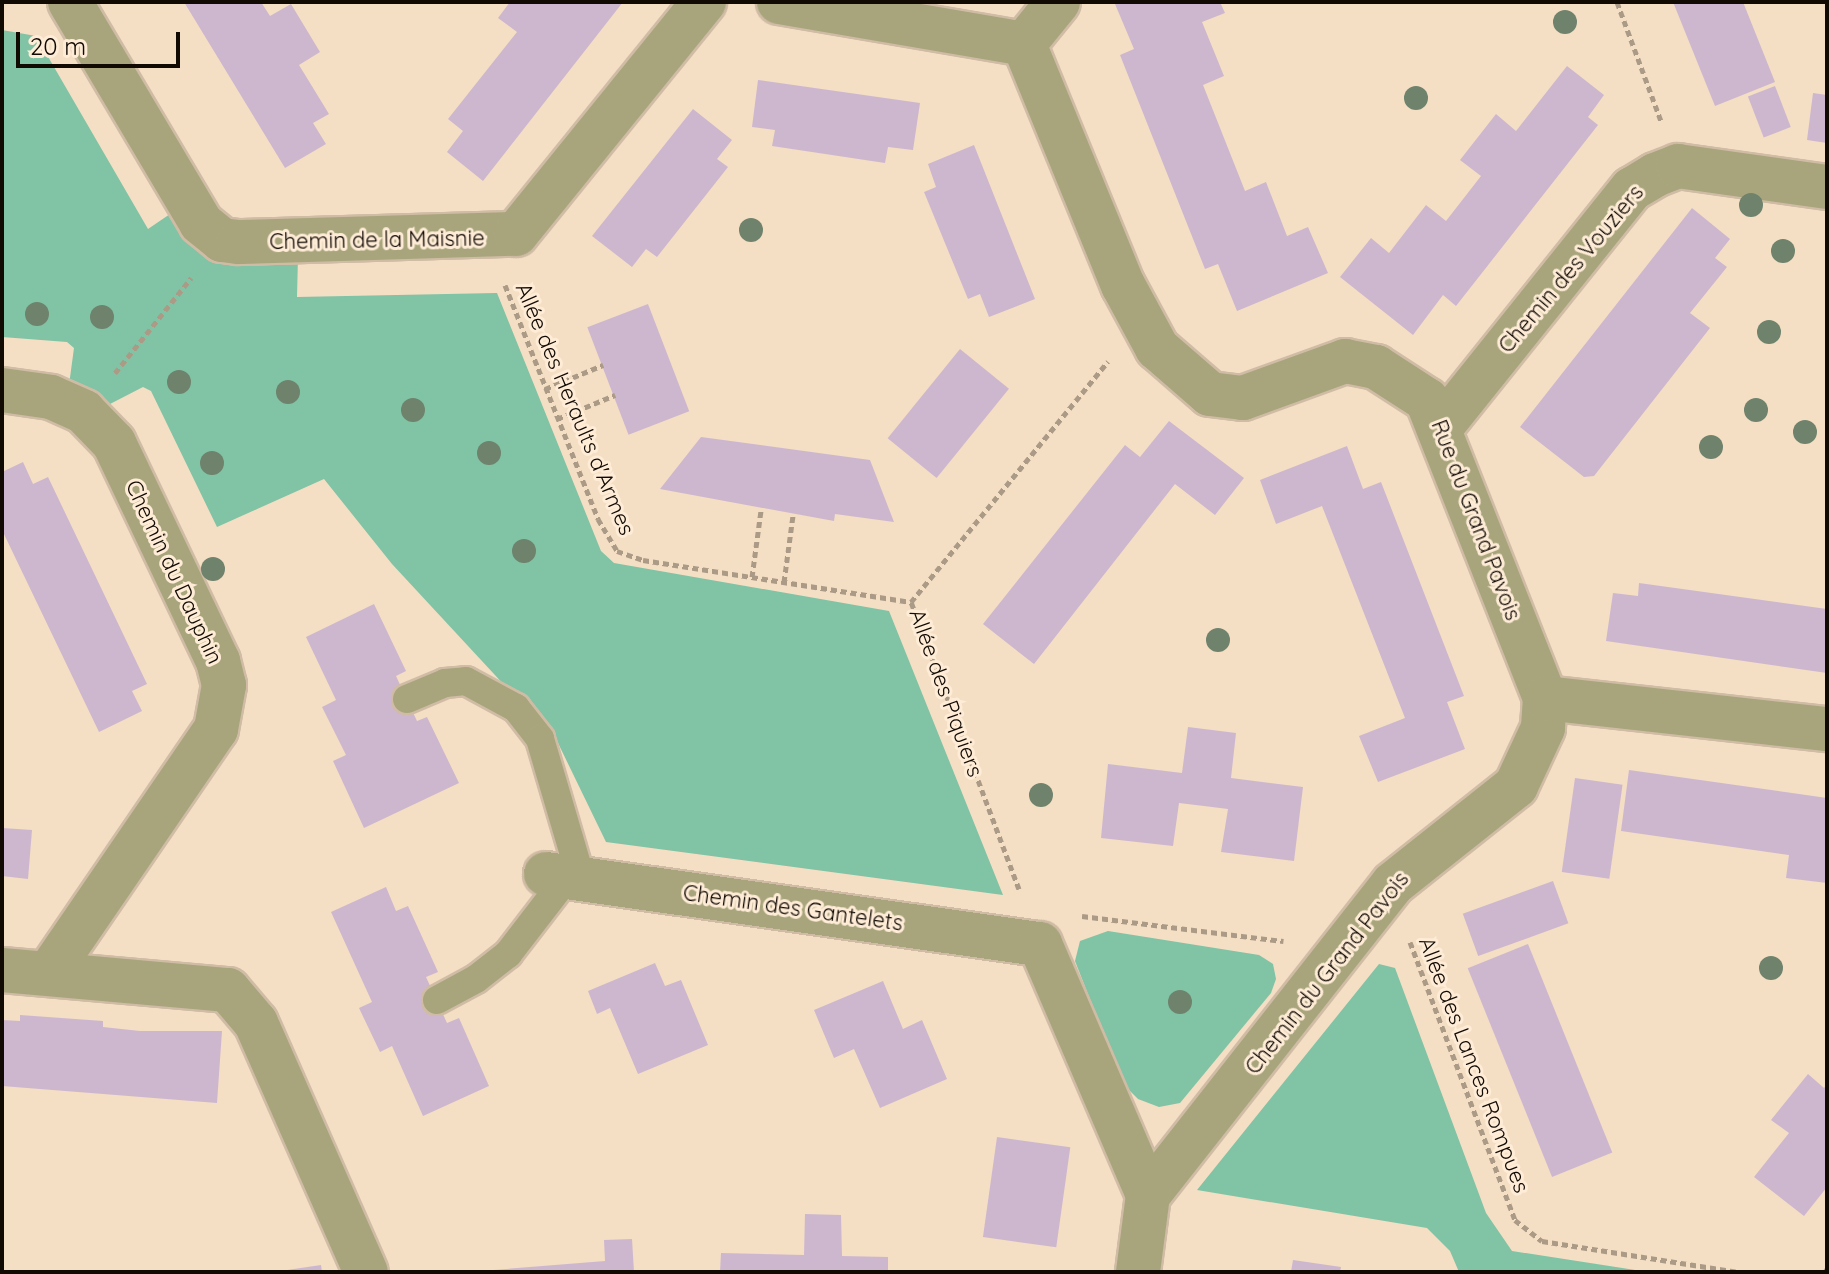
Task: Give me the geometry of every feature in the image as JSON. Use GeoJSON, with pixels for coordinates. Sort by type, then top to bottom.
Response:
{"type":"FeatureCollection","features":[{"type":"Feature","properties":{"kind":"street"},"geometry":{"type":"LineString","coordinates":[[70,2],[201,223],[222,240]]}},
{"type":"Feature","properties":{"kind":"street","name":"Chemin de la Maisnie"},"geometry":{"type":"LineString","coordinates":[[222,240],[488,238],[516,234],[704,2]]}},
{"type":"Feature","properties":{"kind":"street"},"geometry":{"type":"LineString","coordinates":[[779,2],[1024,44],[1058,2]]}},
{"type":"Feature","properties":{"kind":"street","name":"Rue du Grand Pavois"},"geometry":{"type":"LineString","coordinates":[[1024,44],[1142,321],[1157,348],[1210,394],[1243,398],[1345,361],[1376,367],[1404,381],[1427,400],[1441,427],[1545,698]]}},
{"type":"Feature","properties":{"kind":"street"},"geometry":{"type":"LineString","coordinates":[[1678,166],[1827,187]]}},
{"type":"Feature","properties":{"kind":"street","name":"Chemin des Vouziers"},"geometry":{"type":"LineString","coordinates":[[1441,427],[1632,189],[1678,166]]}},
{"type":"Feature","properties":{"kind":"street","name":"Chemin du Dauphin"},"geometry":{"type":"LineString","coordinates":[[2,390],[51,397],[84,412],[114,443],[218,661],[224,685],[216,729],[49,973]]}},
{"type":"Feature","properties":{"kind":"street"},"geometry":{"type":"LineString","coordinates":[[1545,698],[1827,729]]}},
{"type":"Feature","properties":{"kind":"street","name":"Chemin du Grand Pavois"},"geometry":{"type":"LineString","coordinates":[[1148,1195],[1346,949],[1393,884],[1516,786],[1540,739],[1545,698]]}},
{"type":"Feature","properties":{"kind":"street","name":"Chemin des Gantelets"},"geometry":{"type":"LineString","coordinates":[[565,876],[1040,944]]}},
{"type":"Feature","properties":{"kind":"street"},"geometry":{"type":"LineString","coordinates":[[1040,944],[1148,1195],[1138,1272]]}},
{"type":"Feature","properties":{"kind":"street"},"geometry":{"type":"LineString","coordinates":[[2,970],[228,990],[256,1023],[366,1272]]}},
{"type":"Feature","properties":{"kind":"lane"},"geometry":{"type":"LineString","coordinates":[[407,699],[445,683],[466,681],[516,708],[540,739],[565,876],[508,954],[476,979],[437,1000]]}},
{"type":"Feature","properties":{"kind":"path"},"geometry":{"type":"LineString","coordinates":[[1617,2],[1678,166]]}},
{"type":"Feature","properties":{"kind":"path","name":"Allée des Heraults d'Armes"},"geometry":{"type":"LineString","coordinates":[[488,238],[488,275],[502,272],[557,419],[617,551],[643,560],[911,602]]}},
{"type":"Feature","properties":{"kind":"path"},"geometry":{"type":"LineString","coordinates":[[84,412],[222,240]]}},
{"type":"Feature","properties":{"kind":"path","name":"Allée des Piquiers"},"geometry":{"type":"LineString","coordinates":[[1040,944],[911,602],[1142,321]]}},
{"type":"Feature","properties":{"kind":"path"},"geometry":{"type":"LineString","coordinates":[[545,389],[603,365]]}},
{"type":"Feature","properties":{"kind":"path"},"geometry":{"type":"LineString","coordinates":[[557,419],[615,395]]}},
{"type":"Feature","properties":{"kind":"path"},"geometry":{"type":"LineString","coordinates":[[752,577],[761,510]]}},
{"type":"Feature","properties":{"kind":"path"},"geometry":{"type":"LineString","coordinates":[[784,582],[793,515]]}},
{"type":"Feature","properties":{"kind":"path","name":"Allée des Lances Rompues"},"geometry":{"type":"LineString","coordinates":[[1393,884],[1416,962],[1515,1220],[1542,1241],[1737,1272]]}},
{"type":"Feature","properties":{"kind":"path"},"geometry":{"type":"LineString","coordinates":[[1040,944],[1082,916],[1346,949]]}},
{"type":"Feature","properties":{"kind":"green space"},"geometry":{"type":"Polygon","coordinates":[[[2,30],[36,36],[148,229],[173,212],[298,256],[297,297],[497,293],[601,551],[614,563],[889,611],[1003,895],[606,842],[558,743],[392,564],[324,479],[217,527],[151,391],[143,387],[110,404],[92,390],[69,385],[74,348],[67,342],[2,337],[2,30]]]}},
{"type":"Feature","properties":{"kind":"green space"},"geometry":{"type":"Polygon","coordinates":[[[1108,931],[1259,955],[1273,964],[1276,979],[1271,993],[1180,1103],[1159,1107],[1138,1099],[1123,1084],[1075,961],[1080,941],[1108,931]]]}},
{"type":"Feature","properties":{"kind":"green space"},"geometry":{"type":"Polygon","coordinates":[[[1379,964],[1395,968],[1486,1213],[1512,1251],[1648,1272],[1459,1272],[1450,1251],[1427,1228],[1197,1190],[1379,964]]]}},
{"type":"Feature","properties":{"kind":"building"},"geometry":{"type":"Polygon","coordinates":[[[184,2],[261,2],[270,16],[291,4],[320,52],[299,65],[329,114],[313,123],[326,144],[285,168],[184,2]]]}},
{"type":"Feature","properties":{"kind":"building"},"geometry":{"type":"Polygon","coordinates":[[[510,2],[623,2],[483,181],[447,152],[463,131],[448,119],[517,32],[498,18],[510,2]]]}},
{"type":"Feature","properties":{"kind":"building"},"geometry":{"type":"Polygon","coordinates":[[[1220,2],[1225,13],[1202,22],[1224,76],[1203,85],[1245,191],[1266,182],[1287,236],[1308,227],[1328,273],[1237,311],[1218,264],[1205,269],[1120,55],[1134,49],[1115,4],[1220,2]]]}},
{"type":"Feature","properties":{"kind":"building"},"geometry":{"type":"Polygon","coordinates":[[[1673,2],[1743,2],[1775,82],[1715,106],[1673,2]]]}},
{"type":"Feature","properties":{"kind":"building"},"geometry":{"type":"Polygon","coordinates":[[[1567,66],[1604,95],[1588,117],[1598,125],[1456,306],[1443,295],[1413,335],[1340,277],[1371,238],[1389,253],[1426,205],[1446,221],[1481,176],[1460,160],[1496,114],[1516,131],[1567,66]]]}},
{"type":"Feature","properties":{"kind":"building"},"geometry":{"type":"Polygon","coordinates":[[[758,80],[920,103],[913,150],[888,147],[885,163],[772,146],[775,130],[752,127],[758,80]]]}},
{"type":"Feature","properties":{"kind":"building"},"geometry":{"type":"Polygon","coordinates":[[[1775,86],[1791,127],[1764,137],[1748,96],[1775,86]]]}},
{"type":"Feature","properties":{"kind":"building"},"geometry":{"type":"Polygon","coordinates":[[[1813,93],[1827,95],[1827,143],[1807,140],[1813,93]]]}},
{"type":"Feature","properties":{"kind":"building"},"geometry":{"type":"Polygon","coordinates":[[[693,109],[732,140],[717,159],[728,167],[657,257],[646,249],[632,267],[592,236],[693,109]]]}},
{"type":"Feature","properties":{"kind":"building"},"geometry":{"type":"Polygon","coordinates":[[[974,145],[1035,299],[989,317],[980,294],[968,299],[924,192],[936,187],[928,164],[974,145]]]}},
{"type":"Feature","properties":{"kind":"building"},"geometry":{"type":"Polygon","coordinates":[[[1692,208],[1730,239],[1715,258],[1727,267],[1690,313],[1710,328],[1594,476],[1584,477],[1520,427],[1692,208]]]}},
{"type":"Feature","properties":{"kind":"building"},"geometry":{"type":"Polygon","coordinates":[[[648,304],[689,411],[629,435],[587,327],[648,304]]]}},
{"type":"Feature","properties":{"kind":"building"},"geometry":{"type":"Polygon","coordinates":[[[960,349],[1009,389],[937,478],[888,438],[960,349]]]}},
{"type":"Feature","properties":{"kind":"building"},"geometry":{"type":"Polygon","coordinates":[[[1169,421],[1244,478],[1215,515],[1175,484],[1034,664],[983,624],[1125,445],[1140,457],[1169,421]]]}},
{"type":"Feature","properties":{"kind":"building"},"geometry":{"type":"Polygon","coordinates":[[[701,437],[870,460],[894,522],[835,514],[834,521],[660,489],[701,437]]]}},
{"type":"Feature","properties":{"kind":"building"},"geometry":{"type":"Polygon","coordinates":[[[1347,446],[1363,489],[1381,482],[1464,696],[1447,702],[1465,749],[1378,782],[1359,736],[1405,718],[1322,506],[1276,524],[1260,480],[1347,446]]]}},
{"type":"Feature","properties":{"kind":"building"},"geometry":{"type":"Polygon","coordinates":[[[23,462],[33,484],[48,477],[147,684],[132,691],[142,711],[99,732],[2,530],[2,472],[23,462]]]}},
{"type":"Feature","properties":{"kind":"building"},"geometry":{"type":"Polygon","coordinates":[[[1639,583],[1827,609],[1827,673],[1606,641],[1613,593],[1638,596],[1639,583]]]}},
{"type":"Feature","properties":{"kind":"building"},"geometry":{"type":"Polygon","coordinates":[[[374,604],[406,671],[396,676],[417,721],[427,717],[459,783],[364,828],[333,761],[346,755],[322,707],[336,700],[306,637],[374,604]]]}},
{"type":"Feature","properties":{"kind":"building"},"geometry":{"type":"Polygon","coordinates":[[[1188,727],[1236,733],[1231,778],[1303,787],[1294,861],[1221,852],[1228,809],[1179,803],[1173,846],[1101,838],[1108,764],[1182,773],[1188,727]]]}},
{"type":"Feature","properties":{"kind":"building"},"geometry":{"type":"Polygon","coordinates":[[[1629,770],[1827,798],[1827,883],[1786,878],[1789,855],[1621,831],[1629,770]]]}},
{"type":"Feature","properties":{"kind":"building"},"geometry":{"type":"Polygon","coordinates":[[[1575,778],[1623,785],[1609,879],[1562,872],[1575,778]]]}},
{"type":"Feature","properties":{"kind":"building"},"geometry":{"type":"Polygon","coordinates":[[[2,828],[32,830],[28,879],[2,876],[2,828]]]}},
{"type":"Feature","properties":{"kind":"building"},"geometry":{"type":"Polygon","coordinates":[[[1553,881],[1568,923],[1478,956],[1463,914],[1553,881]]]}},
{"type":"Feature","properties":{"kind":"building"},"geometry":{"type":"Polygon","coordinates":[[[386,887],[396,911],[408,906],[438,972],[426,977],[447,1023],[459,1018],[489,1086],[423,1116],[392,1046],[380,1052],[359,1008],[372,1002],[331,912],[386,887]]]}},
{"type":"Feature","properties":{"kind":"building"},"geometry":{"type":"Polygon","coordinates":[[[1528,944],[1612,1153],[1552,1177],[1468,968],[1528,944]]]}},
{"type":"Feature","properties":{"kind":"building"},"geometry":{"type":"Polygon","coordinates":[[[655,963],[665,986],[681,980],[708,1045],[638,1074],[610,1008],[597,1014],[588,991],[655,963]]]}},
{"type":"Feature","properties":{"kind":"building"},"geometry":{"type":"Polygon","coordinates":[[[883,981],[903,1029],[922,1020],[947,1079],[880,1108],[854,1049],[834,1058],[814,1010],[883,981]]]}},
{"type":"Feature","properties":{"kind":"building"},"geometry":{"type":"Polygon","coordinates":[[[20,1015],[103,1021],[103,1027],[140,1031],[222,1031],[217,1103],[2,1086],[2,1020],[20,1021],[20,1015]]]}},
{"type":"Feature","properties":{"kind":"building"},"geometry":{"type":"Polygon","coordinates":[[[1808,1074],[1824,1088],[1827,1084],[1827,1187],[1804,1216],[1754,1177],[1789,1133],[1771,1120],[1808,1074]]]}},
{"type":"Feature","properties":{"kind":"building"},"geometry":{"type":"Polygon","coordinates":[[[997,1137],[1070,1147],[1056,1247],[983,1237],[997,1137]]]}},
{"type":"Feature","properties":{"kind":"building"},"geometry":{"type":"Polygon","coordinates":[[[805,1214],[841,1215],[842,1256],[888,1257],[888,1272],[720,1272],[721,1253],[804,1255],[805,1214]]]}},
{"type":"Feature","properties":{"kind":"building"},"geometry":{"type":"Polygon","coordinates":[[[632,1239],[634,1272],[468,1272],[605,1261],[604,1240],[632,1239]]]}},
{"type":"Feature","properties":{"kind":"building"},"geometry":{"type":"Polygon","coordinates":[[[1293,1260],[1341,1267],[1340,1272],[1291,1272],[1293,1260]]]}},
{"type":"Feature","properties":{"kind":"building"},"geometry":{"type":"Polygon","coordinates":[[[321,1265],[322,1272],[287,1272],[287,1270],[321,1265]]]}}]}
